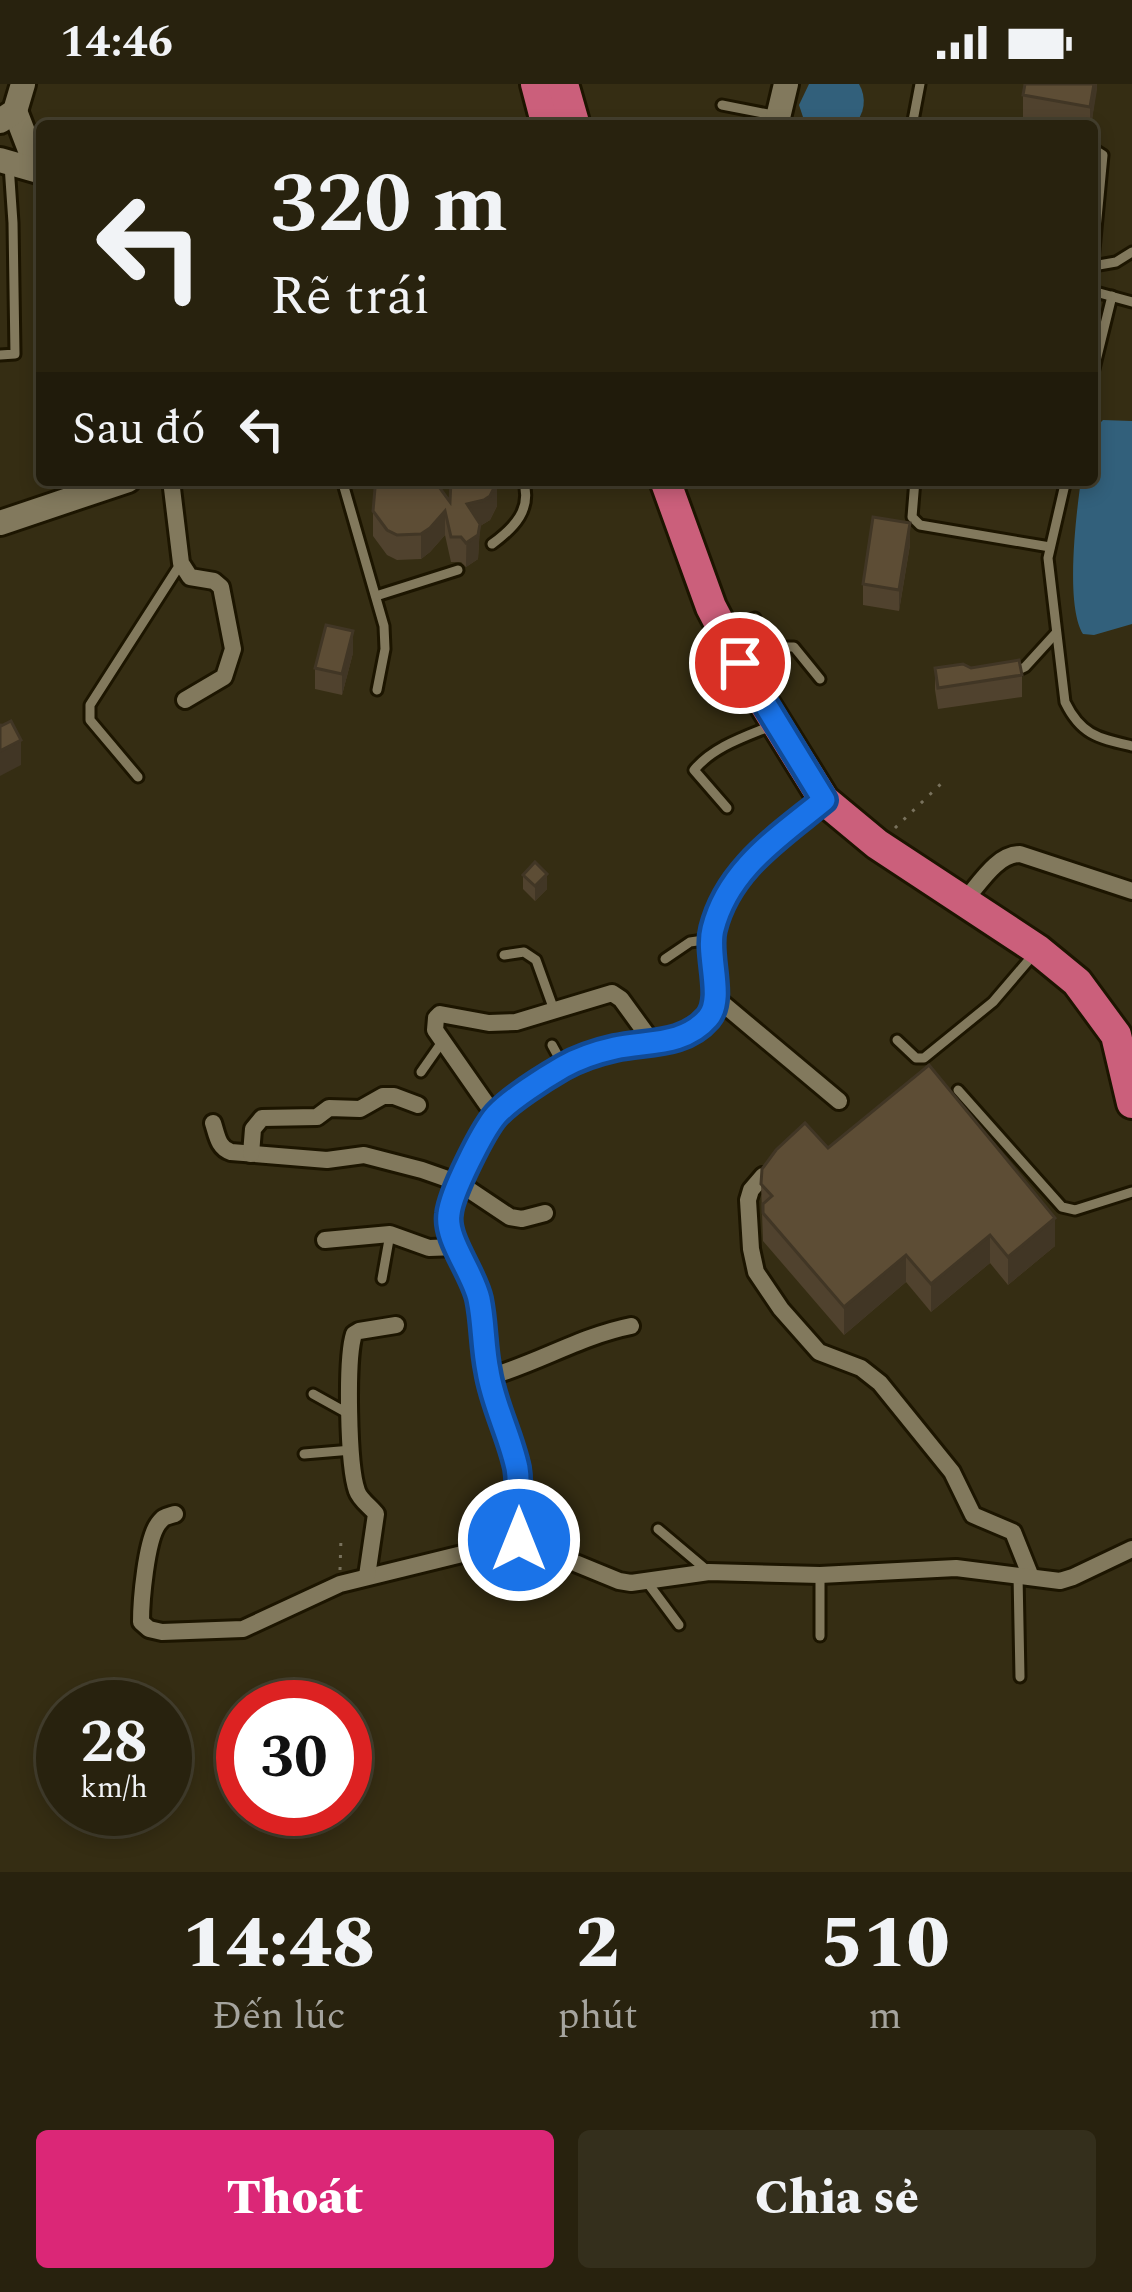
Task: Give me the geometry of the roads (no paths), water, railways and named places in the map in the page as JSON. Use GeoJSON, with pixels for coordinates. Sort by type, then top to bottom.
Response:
{"type":"FeatureCollection","features":[{"type":"Feature","properties":{"kind":"highway"},"geometry":{"type":"LineString","coordinates":[[536,84],[551,120]]}},
{"type":"Feature","properties":{"kind":"highway"},"geometry":{"type":"LineString","coordinates":[[554,120],[563,84]]}},
{"type":"Feature","properties":{"kind":"highway"},"geometry":{"type":"LineString","coordinates":[[667,486],[711,607],[824,800],[877,844],[1038,950],[1077,982],[1116,1035],[1131,1089]]}},
{"type":"Feature","properties":{"kind":"main road"},"geometry":{"type":"LineString","coordinates":[[23,84],[8,116],[36,156]]}},
{"type":"Feature","properties":{"kind":"main road"},"geometry":{"type":"LineString","coordinates":[[777,120],[786,84]]}},
{"type":"Feature","properties":{"kind":"main road"},"geometry":{"type":"LineString","coordinates":[[4,161],[36,170]]}},
{"type":"Feature","properties":{"kind":"main road"},"geometry":{"type":"LineString","coordinates":[[0,523],[110,486]]}},
{"type":"Feature","properties":{"kind":"street"},"geometry":{"type":"LineString","coordinates":[[172,486],[181,562],[190,577],[219,583],[233,649],[224,676],[185,700]]}},
{"type":"Feature","properties":{"kind":"street"},"geometry":{"type":"LineString","coordinates":[[519,1540],[514,1521],[519,1501],[516,1466],[489,1377],[475,1280],[448,1221],[459,1184],[495,1116],[564,1066],[594,1053],[678,1037],[704,1023],[716,998],[711,939],[723,900],[767,845],[824,800]]}},
{"type":"Feature","properties":{"kind":"street"},"geometry":{"type":"LineString","coordinates":[[965,900],[1011,853],[1132,890]]}},
{"type":"Feature","properties":{"kind":"street"},"geometry":{"type":"LineString","coordinates":[[495,1116],[442,1042],[434,1024],[440,1014],[500,1024],[516,1022],[607,993],[621,999],[652,1043]]}},
{"type":"Feature","properties":{"kind":"street"},"geometry":{"type":"LineString","coordinates":[[716,998],[839,1101]]}},
{"type":"Feature","properties":{"kind":"street"},"geometry":{"type":"LineString","coordinates":[[251,1154],[253,1129],[262,1118],[317,1118],[329,1108],[361,1109],[383,1096],[418,1106]]}},
{"type":"Feature","properties":{"kind":"street"},"geometry":{"type":"LineString","coordinates":[[213,1123],[224,1149],[327,1160],[364,1155],[459,1184],[510,1216],[522,1219],[545,1213]]}},
{"type":"Feature","properties":{"kind":"street"},"geometry":{"type":"LineString","coordinates":[[763,1176],[748,1200],[756,1272],[819,1352],[861,1367],[880,1383],[952,1472],[973,1515],[1012,1532],[1025,1576]]}},
{"type":"Feature","properties":{"kind":"street"},"geometry":{"type":"LineString","coordinates":[[325,1240],[390,1234],[429,1247],[457,1246]]}},
{"type":"Feature","properties":{"kind":"street"},"geometry":{"type":"LineString","coordinates":[[367,1576],[376,1514],[359,1496],[349,1414],[350,1347],[354,1334],[364,1329],[396,1325]]}},
{"type":"Feature","properties":{"kind":"street"},"geometry":{"type":"LineString","coordinates":[[489,1377],[599,1333],[631,1326]]}},
{"type":"Feature","properties":{"kind":"street"},"geometry":{"type":"LineString","coordinates":[[175,1514],[154,1529],[147,1558],[141,1622],[149,1630],[243,1629],[340,1584],[519,1540],[619,1581],[647,1582],[710,1572],[820,1575],[956,1568],[1060,1581],[1132,1549]]}},
{"type":"Feature","properties":{"kind":"lane"},"geometry":{"type":"LineString","coordinates":[[913,120],[920,84]]}},
{"type":"Feature","properties":{"kind":"lane"},"geometry":{"type":"LineString","coordinates":[[722,105],[774,120]]}},
{"type":"Feature","properties":{"kind":"lane"},"geometry":{"type":"LineString","coordinates":[[1098,152],[1102,155],[1098,201]]}},
{"type":"Feature","properties":{"kind":"lane"},"geometry":{"type":"LineString","coordinates":[[0,355],[15,354],[14,223],[4,161]]}},
{"type":"Feature","properties":{"kind":"lane"},"geometry":{"type":"LineString","coordinates":[[1098,267],[1132,252]]}},
{"type":"Feature","properties":{"kind":"lane"},"geometry":{"type":"LineString","coordinates":[[1098,292],[1132,302]]}},
{"type":"Feature","properties":{"kind":"lane"},"geometry":{"type":"LineString","coordinates":[[1098,353],[1112,296]]}},
{"type":"Feature","properties":{"kind":"lane"},"geometry":{"type":"LineString","coordinates":[[344,486],[384,626],[377,689]]}},
{"type":"Feature","properties":{"kind":"lane"},"geometry":{"type":"LineString","coordinates":[[492,544],[512,530],[521,516],[526,486]]}},
{"type":"Feature","properties":{"kind":"lane"},"geometry":{"type":"LineString","coordinates":[[914,486],[911,517],[920,525],[1050,547]]}},
{"type":"Feature","properties":{"kind":"lane"},"geometry":{"type":"LineString","coordinates":[[1065,486],[1050,547],[1065,702],[1075,722],[1090,734],[1132,746]]}},
{"type":"Feature","properties":{"kind":"lane"},"geometry":{"type":"LineString","coordinates":[[138,777],[90,720],[90,705],[181,562]]}},
{"type":"Feature","properties":{"kind":"lane"},"geometry":{"type":"LineString","coordinates":[[376,596],[458,570]]}},
{"type":"Feature","properties":{"kind":"lane"},"geometry":{"type":"LineString","coordinates":[[724,633],[755,618]]}},
{"type":"Feature","properties":{"kind":"lane"},"geometry":{"type":"LineString","coordinates":[[1003,674],[1019,672],[1056,633]]}},
{"type":"Feature","properties":{"kind":"lane"},"geometry":{"type":"LineString","coordinates":[[740,663],[794,647],[820,679]]}},
{"type":"Feature","properties":{"kind":"lane"},"geometry":{"type":"LineString","coordinates":[[727,808],[694,770],[724,746],[776,724]]}},
{"type":"Feature","properties":{"kind":"lane"},"geometry":{"type":"LineString","coordinates":[[665,959],[690,942],[711,939]]}},
{"type":"Feature","properties":{"kind":"lane"},"geometry":{"type":"LineString","coordinates":[[897,1040],[916,1058],[924,1058],[992,1002],[1038,950]]}},
{"type":"Feature","properties":{"kind":"lane"},"geometry":{"type":"LineString","coordinates":[[504,955],[524,952],[536,960],[554,1010]]}},
{"type":"Feature","properties":{"kind":"lane"},"geometry":{"type":"LineString","coordinates":[[421,1072],[442,1042]]}},
{"type":"Feature","properties":{"kind":"lane"},"geometry":{"type":"LineString","coordinates":[[552,1045],[564,1066]]}},
{"type":"Feature","properties":{"kind":"lane"},"geometry":{"type":"LineString","coordinates":[[958,1090],[1062,1207],[1075,1210],[1132,1192]]}},
{"type":"Feature","properties":{"kind":"lane"},"geometry":{"type":"LineString","coordinates":[[382,1279],[390,1234]]}},
{"type":"Feature","properties":{"kind":"lane"},"geometry":{"type":"LineString","coordinates":[[313,1394],[349,1414]]}},
{"type":"Feature","properties":{"kind":"lane"},"geometry":{"type":"LineString","coordinates":[[304,1454],[352,1450]]}},
{"type":"Feature","properties":{"kind":"lane"},"geometry":{"type":"LineString","coordinates":[[658,1529],[710,1572]]}},
{"type":"Feature","properties":{"kind":"lane"},"geometry":{"type":"LineString","coordinates":[[820,1575],[820,1636]]}},
{"type":"Feature","properties":{"kind":"lane"},"geometry":{"type":"LineString","coordinates":[[1020,1677],[1025,1576]]}},
{"type":"Feature","properties":{"kind":"lane"},"geometry":{"type":"LineString","coordinates":[[647,1582],[679,1625]]}},
{"type":"Feature","properties":{"kind":"water"},"geometry":{"type":"Polygon","coordinates":[[[809,84],[859,84],[864,106],[858,120],[804,120],[799,105],[809,84]]]}},
{"type":"Feature","properties":{"kind":"water"},"geometry":{"type":"Polygon","coordinates":[[[1103,420],[1132,421],[1132,624],[1094,635],[1083,634],[1078,620],[1073,559],[1080,486],[1098,486],[1098,425],[1103,420]]]}}]}
